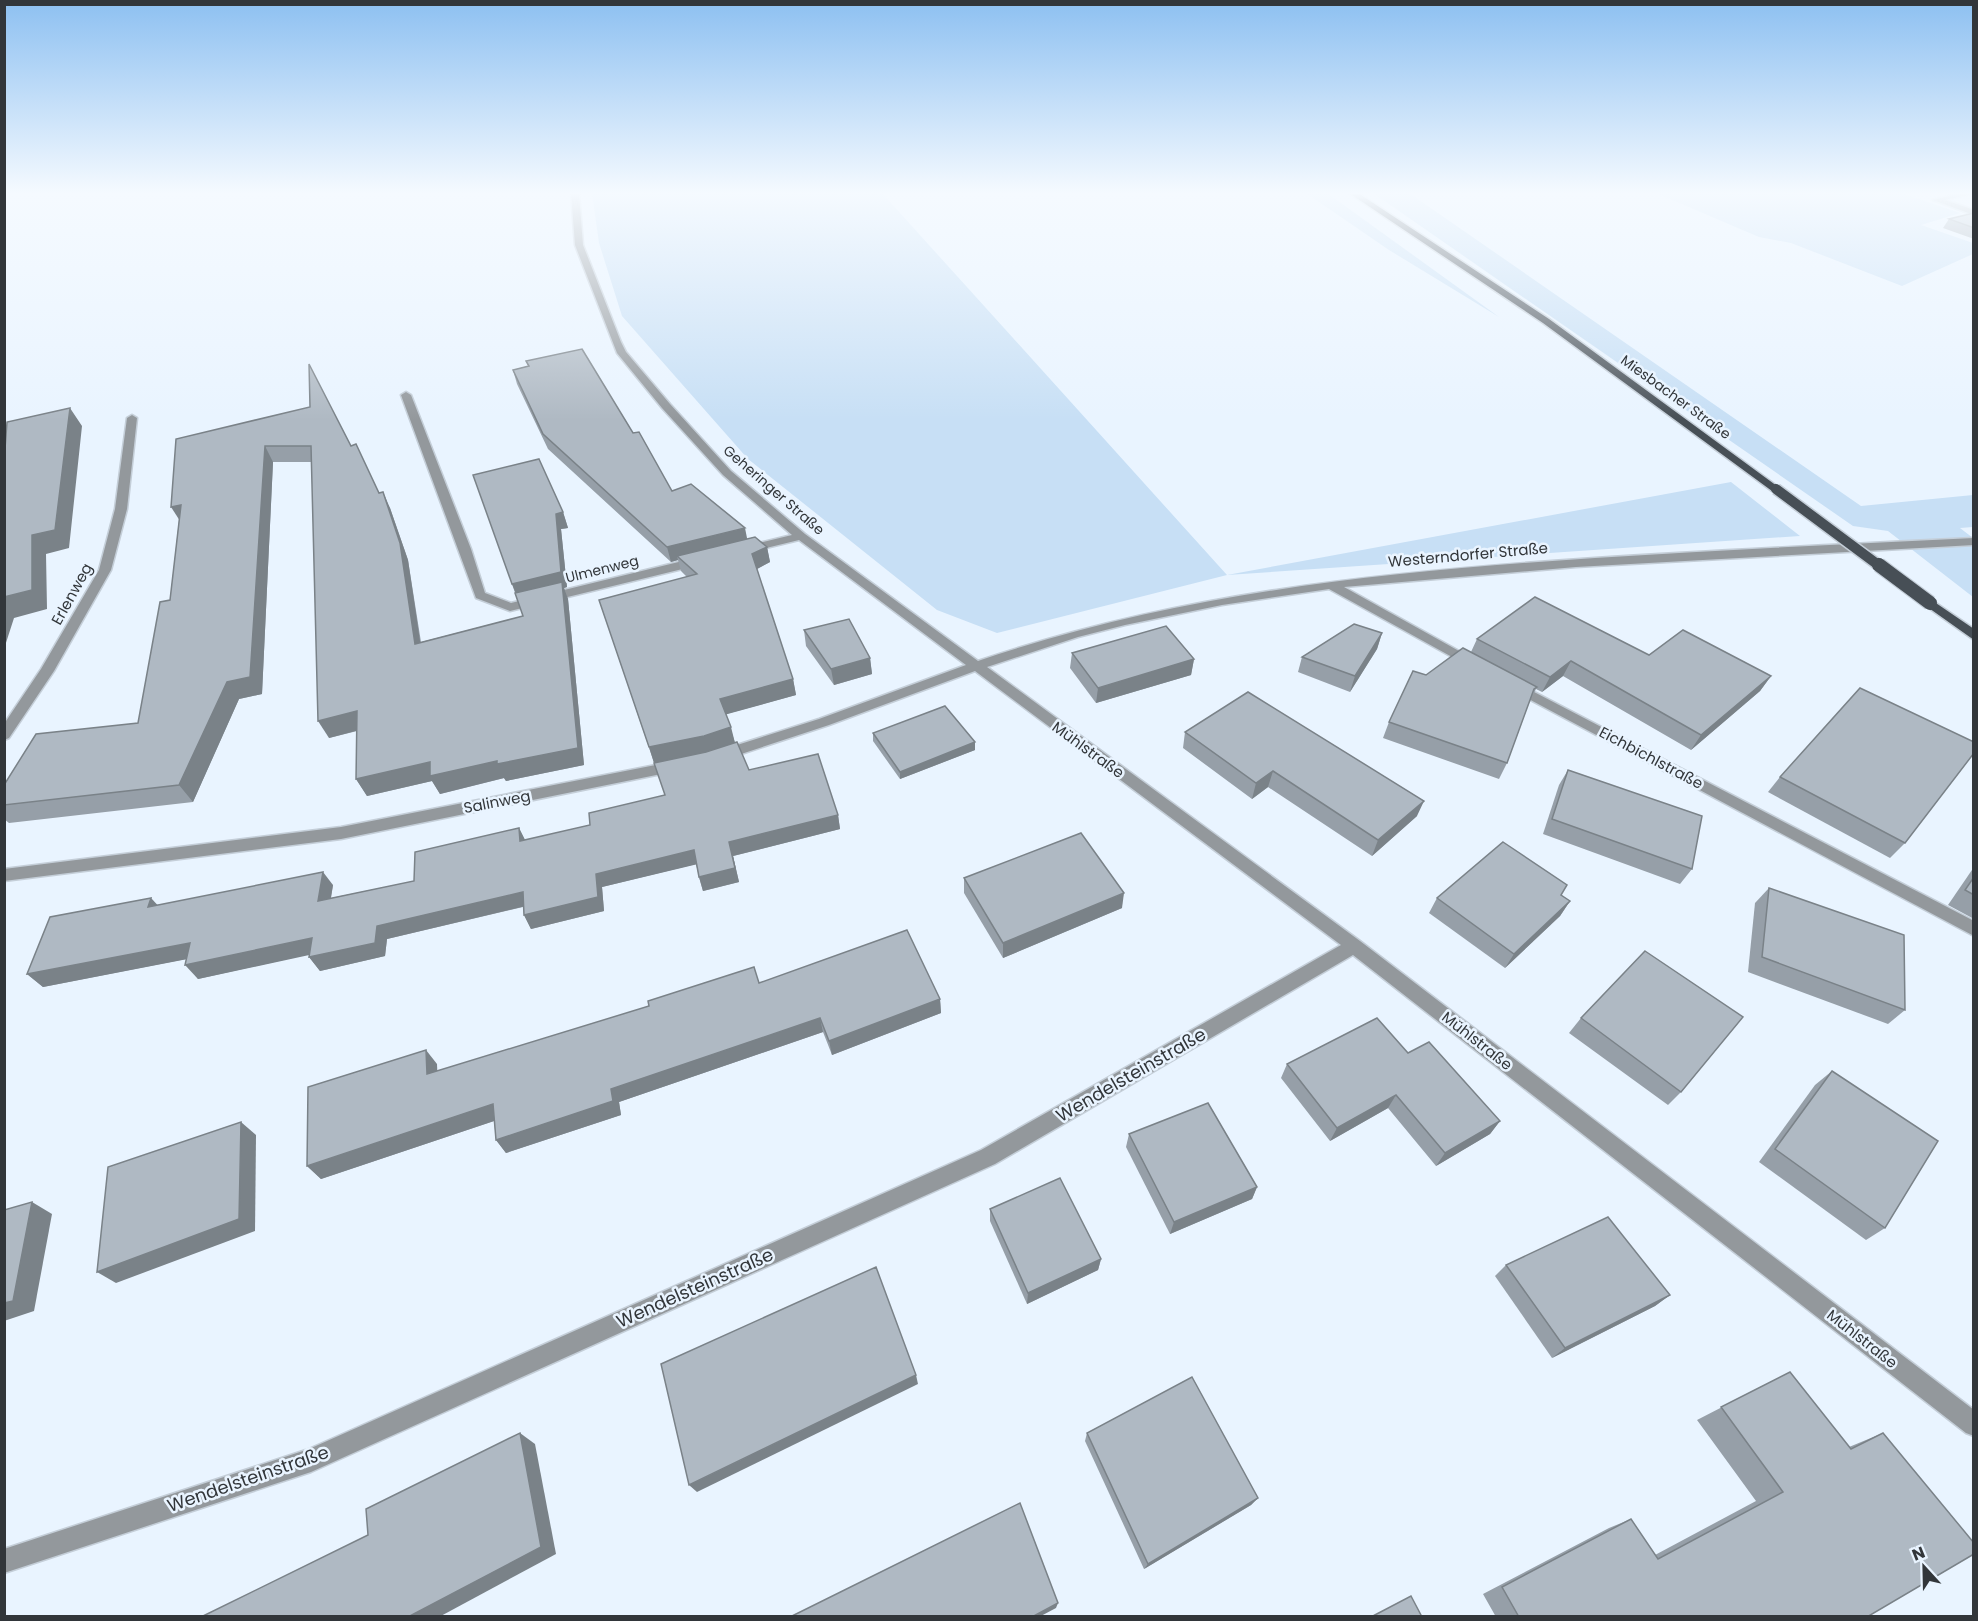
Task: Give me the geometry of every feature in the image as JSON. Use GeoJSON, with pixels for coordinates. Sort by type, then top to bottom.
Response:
{"type":"FeatureCollection","features":[{"type":"Feature","properties":{"kind":"main road","name":"Miesbacher Straße"},"geometry":{"type":"LineString","coordinates":[[1467,269],[1546,321],[1974,636]]}},
{"type":"Feature","properties":{"kind":"street","name":"Geheringer Straße"},"geometry":{"type":"LineString","coordinates":[[588,269],[622,353],[727,473],[801,536],[975,665]]}},
{"type":"Feature","properties":{"kind":"street","name":"Ulmenweg"},"geometry":{"type":"LineString","coordinates":[[406,395],[465,549],[480,595],[510,607],[708,558]]}},
{"type":"Feature","properties":{"kind":"street","name":"Erlenweg"},"geometry":{"type":"LineString","coordinates":[[4,735],[47,670],[105,570],[121,509],[132,418]]}},
{"type":"Feature","properties":{"kind":"street"},"geometry":{"type":"LineString","coordinates":[[731,553],[801,536]]}},
{"type":"Feature","properties":{"kind":"street","name":"Westerndorfer Straße"},"geometry":{"type":"LineString","coordinates":[[975,665],[1122,621],[1206,604],[1329,585],[1578,563],[1974,541]]}},
{"type":"Feature","properties":{"kind":"street"},"geometry":{"type":"LineString","coordinates":[[1329,585],[1481,669]]}},
{"type":"Feature","properties":{"kind":"street"},"geometry":{"type":"LineString","coordinates":[[709,759],[769,742],[975,665]]}},
{"type":"Feature","properties":{"kind":"street","name":"Mühlstraße"},"geometry":{"type":"LineString","coordinates":[[975,665],[1354,946],[1974,1425]]}},
{"type":"Feature","properties":{"kind":"street","name":"Eichbichlstraße"},"geometry":{"type":"LineString","coordinates":[[1502,680],[1974,929]]}},
{"type":"Feature","properties":{"kind":"street","name":"Salinweg"},"geometry":{"type":"LineString","coordinates":[[4,875],[341,833],[685,764]]}},
{"type":"Feature","properties":{"kind":"street","name":"Wendelsteinstraße"},"geometry":{"type":"LineString","coordinates":[[4,1561],[311,1460],[988,1157],[1354,946]]}},
{"type":"Feature","properties":{"kind":"shaded area"},"geometry":{"type":"Polygon","coordinates":[[[607,269],[950,269],[1227,575],[997,633],[937,610],[748,459],[622,316],[607,269]]]}},
{"type":"Feature","properties":{"kind":"shaded area"},"geometry":{"type":"Polygon","coordinates":[[[1420,269],[1432,269],[1499,317],[1420,269]]]}},
{"type":"Feature","properties":{"kind":"shaded area"},"geometry":{"type":"Polygon","coordinates":[[[1482,269],[1518,269],[1861,506],[1973,495],[1973,527],[1960,528],[1973,538],[1973,597],[1888,531],[1853,526],[1482,269]]]}},
{"type":"Feature","properties":{"kind":"shaded area"},"geometry":{"type":"Polygon","coordinates":[[[1857,269],[1941,269],[1902,286],[1857,269]]]}},
{"type":"Feature","properties":{"kind":"shaded area"},"geometry":{"type":"Polygon","coordinates":[[[1731,482],[1800,536],[1227,575],[1731,482]]]}},
{"type":"Feature","properties":{"kind":"building"},"geometry":{"type":"Polygon","coordinates":[[[582,349],[633,433],[639,432],[672,491],[691,484],[745,528],[667,547],[543,434],[513,370],[529,366],[526,361],[582,349]]]}},
{"type":"Feature","properties":{"kind":"building"},"geometry":{"type":"Polygon","coordinates":[[[309,364],[351,446],[356,444],[379,493],[383,492],[400,543],[415,644],[523,616],[515,593],[562,582],[578,748],[497,764],[497,761],[430,776],[430,762],[356,779],[357,711],[318,721],[311,446],[265,446],[250,677],[227,682],[179,785],[4,805],[4,785],[36,734],[138,723],[160,602],[170,600],[181,505],[171,507],[176,439],[310,407],[309,364]]]}},
{"type":"Feature","properties":{"kind":"building"},"geometry":{"type":"Polygon","coordinates":[[[70,408],[55,530],[32,535],[32,590],[4,597],[4,462],[7,422],[70,408]]]}},
{"type":"Feature","properties":{"kind":"building"},"geometry":{"type":"Polygon","coordinates":[[[539,459],[563,512],[556,514],[561,572],[512,584],[473,475],[539,459]]]}},
{"type":"Feature","properties":{"kind":"building"},"geometry":{"type":"Polygon","coordinates":[[[755,537],[767,547],[752,554],[793,679],[720,699],[731,727],[704,736],[649,747],[599,600],[697,574],[677,556],[755,537]]]}},
{"type":"Feature","properties":{"kind":"building"},"geometry":{"type":"Polygon","coordinates":[[[1535,597],[1649,655],[1683,630],[1771,676],[1701,735],[1571,661],[1550,677],[1477,639],[1535,597]]]}},
{"type":"Feature","properties":{"kind":"building"},"geometry":{"type":"Polygon","coordinates":[[[849,619],[870,658],[831,669],[804,630],[849,619]]]}},
{"type":"Feature","properties":{"kind":"building"},"geometry":{"type":"Polygon","coordinates":[[[1354,624],[1382,633],[1355,676],[1302,657],[1354,624]]]}},
{"type":"Feature","properties":{"kind":"building"},"geometry":{"type":"Polygon","coordinates":[[[1166,626],[1194,659],[1098,688],[1072,653],[1166,626]]]}},
{"type":"Feature","properties":{"kind":"building"},"geometry":{"type":"Polygon","coordinates":[[[1463,648],[1537,687],[1534,689],[1507,763],[1389,722],[1413,671],[1426,675],[1463,648]]]}},
{"type":"Feature","properties":{"kind":"building"},"geometry":{"type":"Polygon","coordinates":[[[1860,688],[1974,742],[1974,753],[1905,843],[1780,777],[1860,688]]]}},
{"type":"Feature","properties":{"kind":"building"},"geometry":{"type":"Polygon","coordinates":[[[1248,692],[1424,801],[1378,840],[1273,771],[1256,783],[1185,732],[1248,692]]]}},
{"type":"Feature","properties":{"kind":"building"},"geometry":{"type":"Polygon","coordinates":[[[945,706],[975,742],[900,772],[873,733],[945,706]]]}},
{"type":"Feature","properties":{"kind":"building"},"geometry":{"type":"Polygon","coordinates":[[[737,742],[749,770],[818,754],[838,815],[729,842],[735,868],[699,877],[694,850],[596,874],[598,897],[524,915],[523,892],[377,926],[375,943],[309,957],[312,938],[185,965],[190,943],[27,974],[50,917],[151,898],[148,907],[323,872],[318,901],[414,881],[415,852],[519,828],[520,841],[590,825],[589,813],[665,795],[654,763],[706,752],[737,742]]]}},
{"type":"Feature","properties":{"kind":"building"},"geometry":{"type":"Polygon","coordinates":[[[1568,770],[1702,816],[1692,869],[1552,819],[1568,770]]]}},
{"type":"Feature","properties":{"kind":"building"},"geometry":{"type":"Polygon","coordinates":[[[1081,833],[1124,893],[1003,943],[964,878],[1081,833]]]}},
{"type":"Feature","properties":{"kind":"building"},"geometry":{"type":"Polygon","coordinates":[[[1503,842],[1567,885],[1561,895],[1570,901],[1514,954],[1437,898],[1503,842]]]}},
{"type":"Feature","properties":{"kind":"building"},"geometry":{"type":"Polygon","coordinates":[[[1974,877],[1974,895],[1965,890],[1974,877]]]}},
{"type":"Feature","properties":{"kind":"building"},"geometry":{"type":"Polygon","coordinates":[[[1769,888],[1904,935],[1905,1010],[1762,957],[1769,888]]]}},
{"type":"Feature","properties":{"kind":"building"},"geometry":{"type":"Polygon","coordinates":[[[907,930],[940,999],[829,1041],[820,1018],[611,1089],[613,1101],[496,1140],[493,1104],[307,1166],[308,1087],[426,1050],[427,1074],[649,1006],[648,1001],[754,967],[759,983],[907,930]]]}},
{"type":"Feature","properties":{"kind":"building"},"geometry":{"type":"Polygon","coordinates":[[[1645,951],[1743,1017],[1681,1092],[1581,1018],[1645,951]]]}},
{"type":"Feature","properties":{"kind":"building"},"geometry":{"type":"Polygon","coordinates":[[[1377,1018],[1408,1053],[1429,1042],[1500,1121],[1445,1153],[1396,1095],[1337,1128],[1287,1064],[1377,1018]]]}},
{"type":"Feature","properties":{"kind":"building"},"geometry":{"type":"Polygon","coordinates":[[[1832,1071],[1938,1141],[1885,1228],[1775,1149],[1832,1071]]]}},
{"type":"Feature","properties":{"kind":"building"},"geometry":{"type":"Polygon","coordinates":[[[1208,1103],[1257,1187],[1174,1222],[1129,1134],[1208,1103]]]}},
{"type":"Feature","properties":{"kind":"building"},"geometry":{"type":"Polygon","coordinates":[[[241,1122],[239,1219],[97,1272],[108,1167],[241,1122]]]}},
{"type":"Feature","properties":{"kind":"building"},"geometry":{"type":"Polygon","coordinates":[[[1060,1178],[1101,1259],[1028,1293],[990,1209],[1060,1178]]]}},
{"type":"Feature","properties":{"kind":"building"},"geometry":{"type":"Polygon","coordinates":[[[32,1202],[13,1301],[4,1303],[4,1210],[32,1202]]]}},
{"type":"Feature","properties":{"kind":"building"},"geometry":{"type":"Polygon","coordinates":[[[1608,1217],[1670,1295],[1565,1348],[1506,1265],[1608,1217]]]}},
{"type":"Feature","properties":{"kind":"building"},"geometry":{"type":"Polygon","coordinates":[[[876,1267],[916,1375],[689,1485],[661,1364],[876,1267]]]}},
{"type":"Feature","properties":{"kind":"building"},"geometry":{"type":"Polygon","coordinates":[[[1790,1372],[1851,1449],[1883,1433],[1974,1543],[1974,1554],[1867,1617],[1519,1617],[1502,1587],[1631,1519],[1658,1559],[1783,1492],[1721,1407],[1790,1372]]]}},
{"type":"Feature","properties":{"kind":"building"},"geometry":{"type":"Polygon","coordinates":[[[1192,1377],[1258,1498],[1148,1564],[1087,1433],[1192,1377]]]}},
{"type":"Feature","properties":{"kind":"building"},"geometry":{"type":"Polygon","coordinates":[[[520,1433],[541,1547],[408,1617],[201,1617],[368,1535],[366,1509],[520,1433]]]}},
{"type":"Feature","properties":{"kind":"building"},"geometry":{"type":"Polygon","coordinates":[[[1020,1503],[1058,1603],[1032,1617],[790,1617],[1020,1503]]]}},
{"type":"Feature","properties":{"kind":"building"},"geometry":{"type":"Polygon","coordinates":[[[1411,1596],[1422,1617],[1371,1617],[1411,1596]]]}}]}
